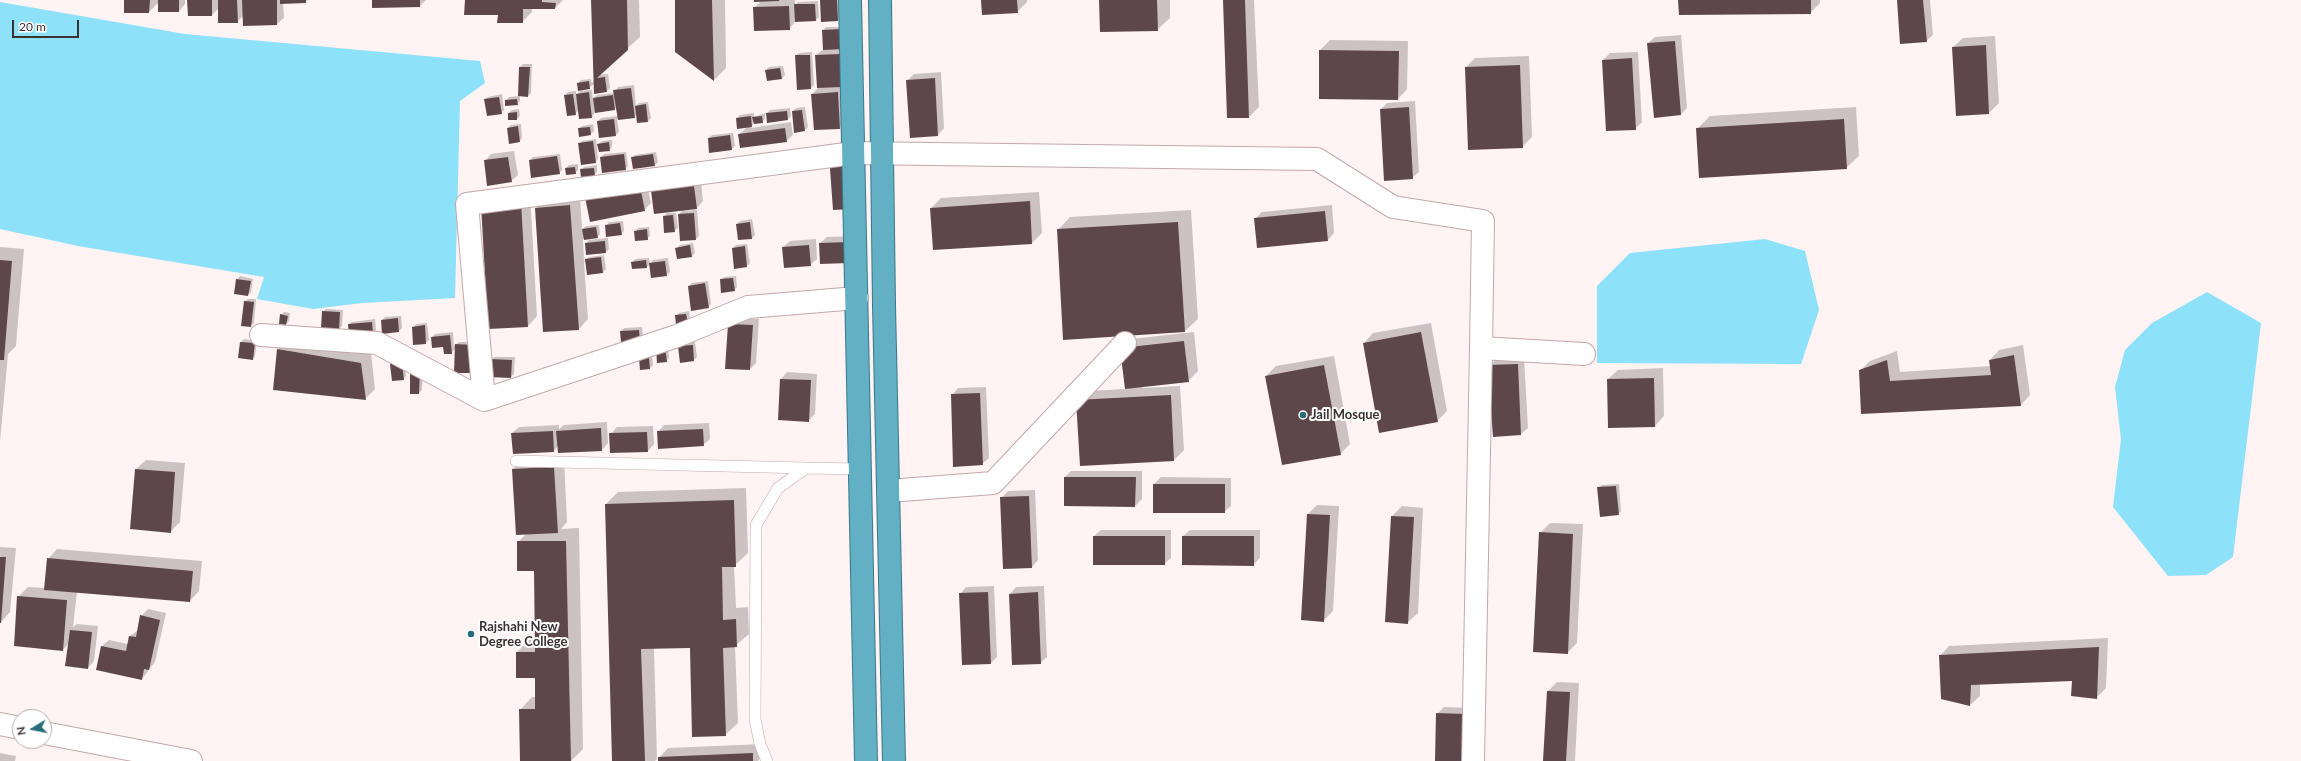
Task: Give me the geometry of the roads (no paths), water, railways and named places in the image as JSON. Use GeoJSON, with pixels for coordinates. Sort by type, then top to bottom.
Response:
{"type":"FeatureCollection","features":[{"type":"Feature","properties":{"kind":"highway"},"geometry":{"type":"LineString","coordinates":[[850,0],[866,761]]}},
{"type":"Feature","properties":{"kind":"highway"},"geometry":{"type":"LineString","coordinates":[[880,0],[894,761]]}},
{"type":"Feature","properties":{"kind":"street"},"geometry":{"type":"LineString","coordinates":[[484,400],[467,204],[854,153],[1317,159],[1394,207],[1482,221],[1473,761]]}},
{"type":"Feature","properties":{"kind":"street"},"geometry":{"type":"LineString","coordinates":[[261,335],[377,343],[484,400],[677,336],[748,307],[856,298]]}},
{"type":"Feature","properties":{"kind":"street"},"geometry":{"type":"LineString","coordinates":[[888,492],[993,483],[1125,344]]}},
{"type":"Feature","properties":{"kind":"street"},"geometry":{"type":"LineString","coordinates":[[1481,348],[1584,354]]}},
{"type":"Feature","properties":{"kind":"street"},"geometry":{"type":"LineString","coordinates":[[0,724],[12,726]]}},
{"type":"Feature","properties":{"kind":"street"},"geometry":{"type":"LineString","coordinates":[[52,735],[191,761]]}},
{"type":"Feature","properties":{"kind":"lane"},"geometry":{"type":"LineString","coordinates":[[516,461],[859,469]]}},
{"type":"Feature","properties":{"kind":"lane"},"geometry":{"type":"LineString","coordinates":[[767,761],[760,744],[755,719],[756,525],[778,488],[806,468]]}},
{"type":"Feature","properties":{"kind":"water"},"geometry":{"type":"Polygon","coordinates":[[[0,2],[185,34],[480,61],[485,83],[460,101],[455,298],[363,303],[313,309],[257,299],[264,277],[78,246],[0,229],[0,2]]]}},
{"type":"Feature","properties":{"kind":"water"},"geometry":{"type":"Polygon","coordinates":[[[1765,239],[1805,251],[1819,310],[1801,364],[1597,363],[1597,286],[1630,253],[1765,239]]]}},
{"type":"Feature","properties":{"kind":"water"},"geometry":{"type":"Polygon","coordinates":[[[2207,292],[2261,323],[2233,557],[2206,575],[2168,576],[2113,507],[2121,439],[2115,387],[2125,350],[2152,323],[2207,292]]]}},
{"type":"Feature","properties":{"kind":"place","name":"Jail Mosque"},"geometry":{"type":"Point","coordinates":[1303,415]}},
{"type":"Feature","properties":{"kind":"place","name":"Rajshahi New Degree College"},"geometry":{"type":"Point","coordinates":[471,634]}}]}
